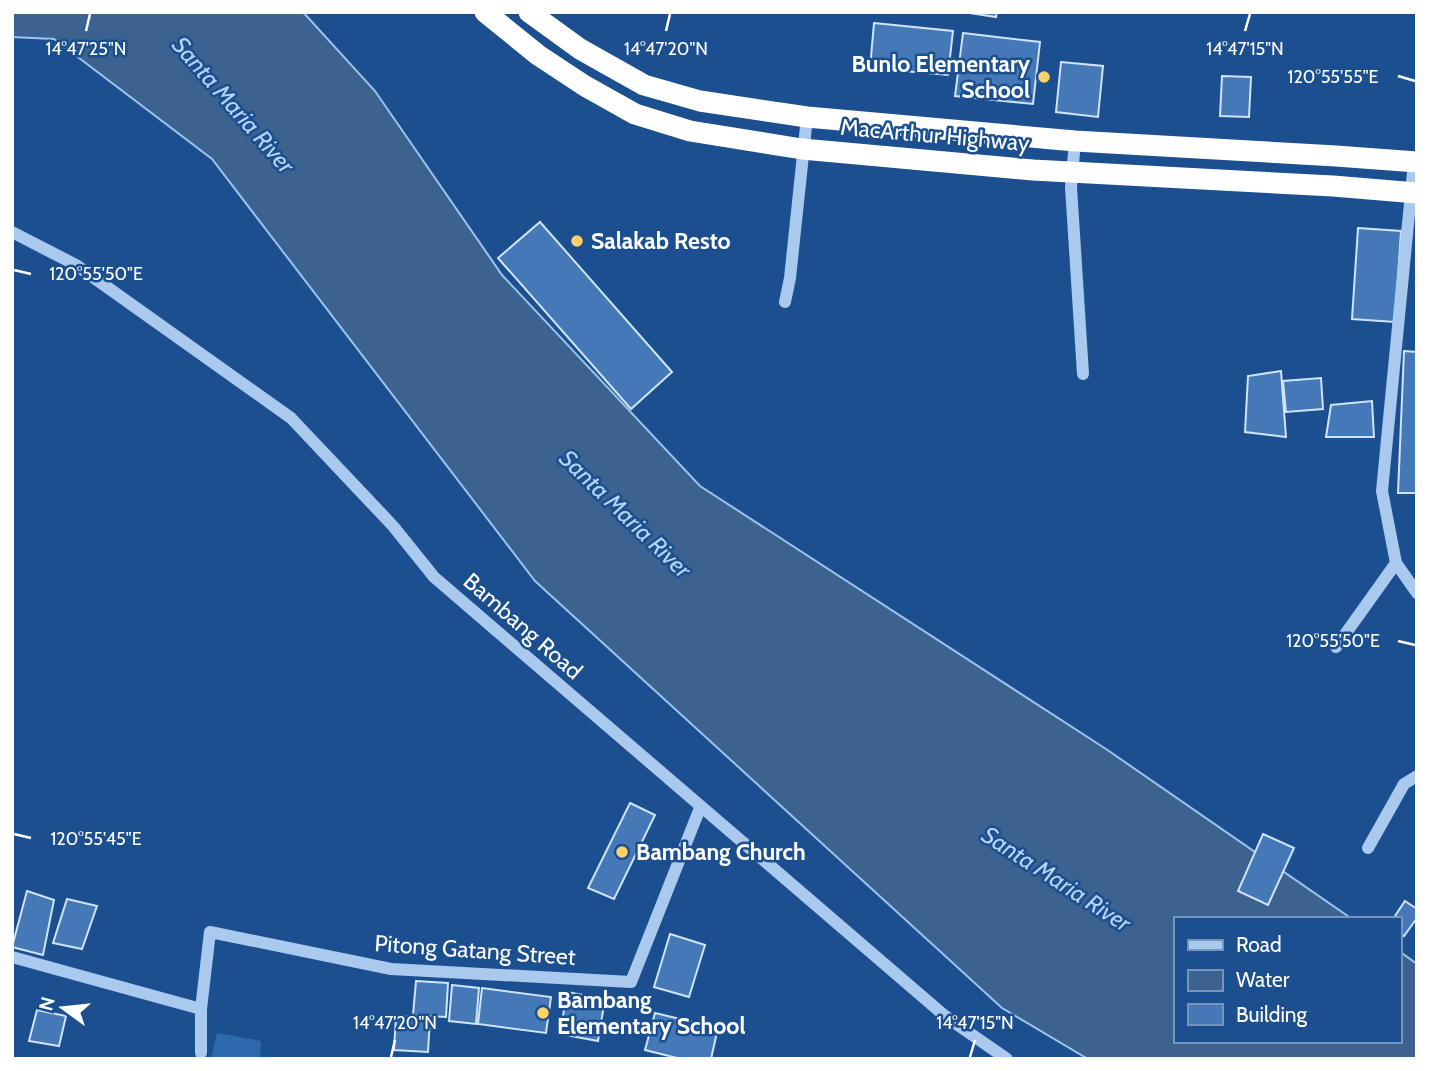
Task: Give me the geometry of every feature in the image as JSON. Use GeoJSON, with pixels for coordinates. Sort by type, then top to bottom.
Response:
{"type":"FeatureCollection","features":[{"type":"Feature","properties":{"kind":"highway","name":"MacArthur Highway"},"geometry":{"type":"LineString","coordinates":[[485,12],[566,74],[635,114],[690,131],[802,149],[1072,173],[1414,193]]}},
{"type":"Feature","properties":{"kind":"highway","name":"MacArthur Highway"},"geometry":{"type":"LineString","coordinates":[[529,12],[580,50],[644,85],[701,101],[807,117],[1075,141],[1415,162]]}},
{"type":"Feature","properties":{"kind":"street"},"geometry":{"type":"LineString","coordinates":[[785,302],[790,278],[807,117]]}},
{"type":"Feature","properties":{"kind":"street"},"geometry":{"type":"LineString","coordinates":[[1075,141],[1072,173],[1083,374]]}},
{"type":"Feature","properties":{"kind":"street"},"geometry":{"type":"LineString","coordinates":[[1415,162],[1382,491],[1396,563],[1417,593]]}},
{"type":"Feature","properties":{"kind":"street","name":"Bambang Road"},"geometry":{"type":"LineString","coordinates":[[12,232],[76,265],[291,418],[393,526],[434,577],[945,1016],[1007,1059]]}},
{"type":"Feature","properties":{"kind":"street"},"geometry":{"type":"LineString","coordinates":[[1336,647],[1396,563]]}},
{"type":"Feature","properties":{"kind":"street"},"geometry":{"type":"LineString","coordinates":[[1368,848],[1404,784],[1417,776]]}},
{"type":"Feature","properties":{"kind":"street","name":"Pitong Gatang Street"},"geometry":{"type":"LineString","coordinates":[[201,1053],[201,1009],[210,932],[391,969],[631,982],[700,807]]}},
{"type":"Feature","properties":{"kind":"street"},"geometry":{"type":"LineString","coordinates":[[12,957],[201,1009]]}},
{"type":"Feature","properties":{"kind":"shaded area"},"geometry":{"type":"Polygon","coordinates":[[[217,1033],[261,1041],[260,1059],[211,1059],[217,1033]]]}},
{"type":"Feature","properties":{"kind":"water","name":"Santa Maria River"},"geometry":{"type":"Polygon","coordinates":[[[12,12],[303,12],[375,91],[502,275],[700,486],[1106,749],[1349,917],[1174,917],[1174,1043],[1401,1043],[1401,952],[1417,964],[1417,1059],[1088,1059],[1002,1008],[535,581],[212,159],[54,39],[12,37],[12,12]]]}},
{"type":"Feature","properties":{"kind":"building"},"geometry":{"type":"Polygon","coordinates":[[[963,12],[997,12],[996,17],[963,12]]]}},
{"type":"Feature","properties":{"kind":"building"},"geometry":{"type":"Polygon","coordinates":[[[874,23],[953,31],[948,75],[870,68],[874,23]]]}},
{"type":"Feature","properties":{"kind":"building"},"geometry":{"type":"Polygon","coordinates":[[[963,33],[1040,42],[1033,104],[955,96],[963,33]]]}},
{"type":"Feature","properties":{"kind":"building"},"geometry":{"type":"Polygon","coordinates":[[[1061,62],[1103,66],[1098,117],[1056,112],[1061,62]]]}},
{"type":"Feature","properties":{"kind":"building"},"geometry":{"type":"Polygon","coordinates":[[[1222,76],[1251,77],[1249,117],[1220,116],[1222,76]]]}},
{"type":"Feature","properties":{"kind":"building"},"geometry":{"type":"Polygon","coordinates":[[[540,222],[672,372],[631,409],[498,258],[540,222]]]}},
{"type":"Feature","properties":{"kind":"building"},"geometry":{"type":"Polygon","coordinates":[[[1358,228],[1401,231],[1395,322],[1352,319],[1358,228]]]}},
{"type":"Feature","properties":{"kind":"building"},"geometry":{"type":"Polygon","coordinates":[[[1404,351],[1417,352],[1417,493],[1398,493],[1404,351]]]}},
{"type":"Feature","properties":{"kind":"building"},"geometry":{"type":"Polygon","coordinates":[[[1281,371],[1286,437],[1245,432],[1248,376],[1281,371]]]}},
{"type":"Feature","properties":{"kind":"building"},"geometry":{"type":"Polygon","coordinates":[[[1321,378],[1323,409],[1286,412],[1283,381],[1321,378]]]}},
{"type":"Feature","properties":{"kind":"building"},"geometry":{"type":"Polygon","coordinates":[[[1372,401],[1374,437],[1326,437],[1331,405],[1372,401]]]}},
{"type":"Feature","properties":{"kind":"building","name":"Bambang Church"},"geometry":{"type":"Polygon","coordinates":[[[630,803],[655,815],[614,899],[588,888],[630,803]]]}},
{"type":"Feature","properties":{"kind":"building"},"geometry":{"type":"Polygon","coordinates":[[[1263,834],[1294,848],[1268,905],[1238,891],[1263,834]]]}},
{"type":"Feature","properties":{"kind":"building"},"geometry":{"type":"Polygon","coordinates":[[[27,891],[54,900],[43,955],[12,947],[27,891]]]}},
{"type":"Feature","properties":{"kind":"building"},"geometry":{"type":"Polygon","coordinates":[[[67,899],[97,906],[82,949],[53,943],[67,899]]]}},
{"type":"Feature","properties":{"kind":"building"},"geometry":{"type":"Polygon","coordinates":[[[1405,901],[1417,909],[1417,918],[1404,936],[1401,934],[1401,917],[1394,917],[1405,901]]]}},
{"type":"Feature","properties":{"kind":"building"},"geometry":{"type":"Polygon","coordinates":[[[670,934],[705,945],[689,997],[654,987],[670,934]]]}},
{"type":"Feature","properties":{"kind":"building"},"geometry":{"type":"Polygon","coordinates":[[[416,981],[448,983],[446,1017],[413,1015],[416,981]]]}},
{"type":"Feature","properties":{"kind":"building"},"geometry":{"type":"Polygon","coordinates":[[[452,985],[479,988],[476,1024],[449,1021],[452,985]]]}},
{"type":"Feature","properties":{"kind":"building"},"geometry":{"type":"Polygon","coordinates":[[[482,988],[551,997],[546,1033],[478,1024],[482,988]]]}},
{"type":"Feature","properties":{"kind":"building"},"geometry":{"type":"Polygon","coordinates":[[[567,992],[605,999],[598,1041],[560,1034],[567,992]]]}},
{"type":"Feature","properties":{"kind":"building"},"geometry":{"type":"Polygon","coordinates":[[[37,1010],[66,1016],[59,1046],[29,1041],[37,1010]]]}},
{"type":"Feature","properties":{"kind":"building"},"geometry":{"type":"Polygon","coordinates":[[[655,1013],[718,1028],[711,1059],[681,1059],[645,1050],[655,1013]]]}},
{"type":"Feature","properties":{"kind":"building"},"geometry":{"type":"Polygon","coordinates":[[[396,1016],[430,1018],[428,1052],[394,1050],[396,1016]]]}},
{"type":"Feature","properties":{"kind":"place","name":"Bunlo Elementary School"},"geometry":{"type":"Point","coordinates":[1044,77]}},
{"type":"Feature","properties":{"kind":"place","name":"Salakab Resto"},"geometry":{"type":"Point","coordinates":[577,241]}},
{"type":"Feature","properties":{"kind":"place","name":"Bambang Church"},"geometry":{"type":"Point","coordinates":[622,852]}},
{"type":"Feature","properties":{"kind":"place","name":"Bambang Elementary School"},"geometry":{"type":"Point","coordinates":[543,1013]}}]}
